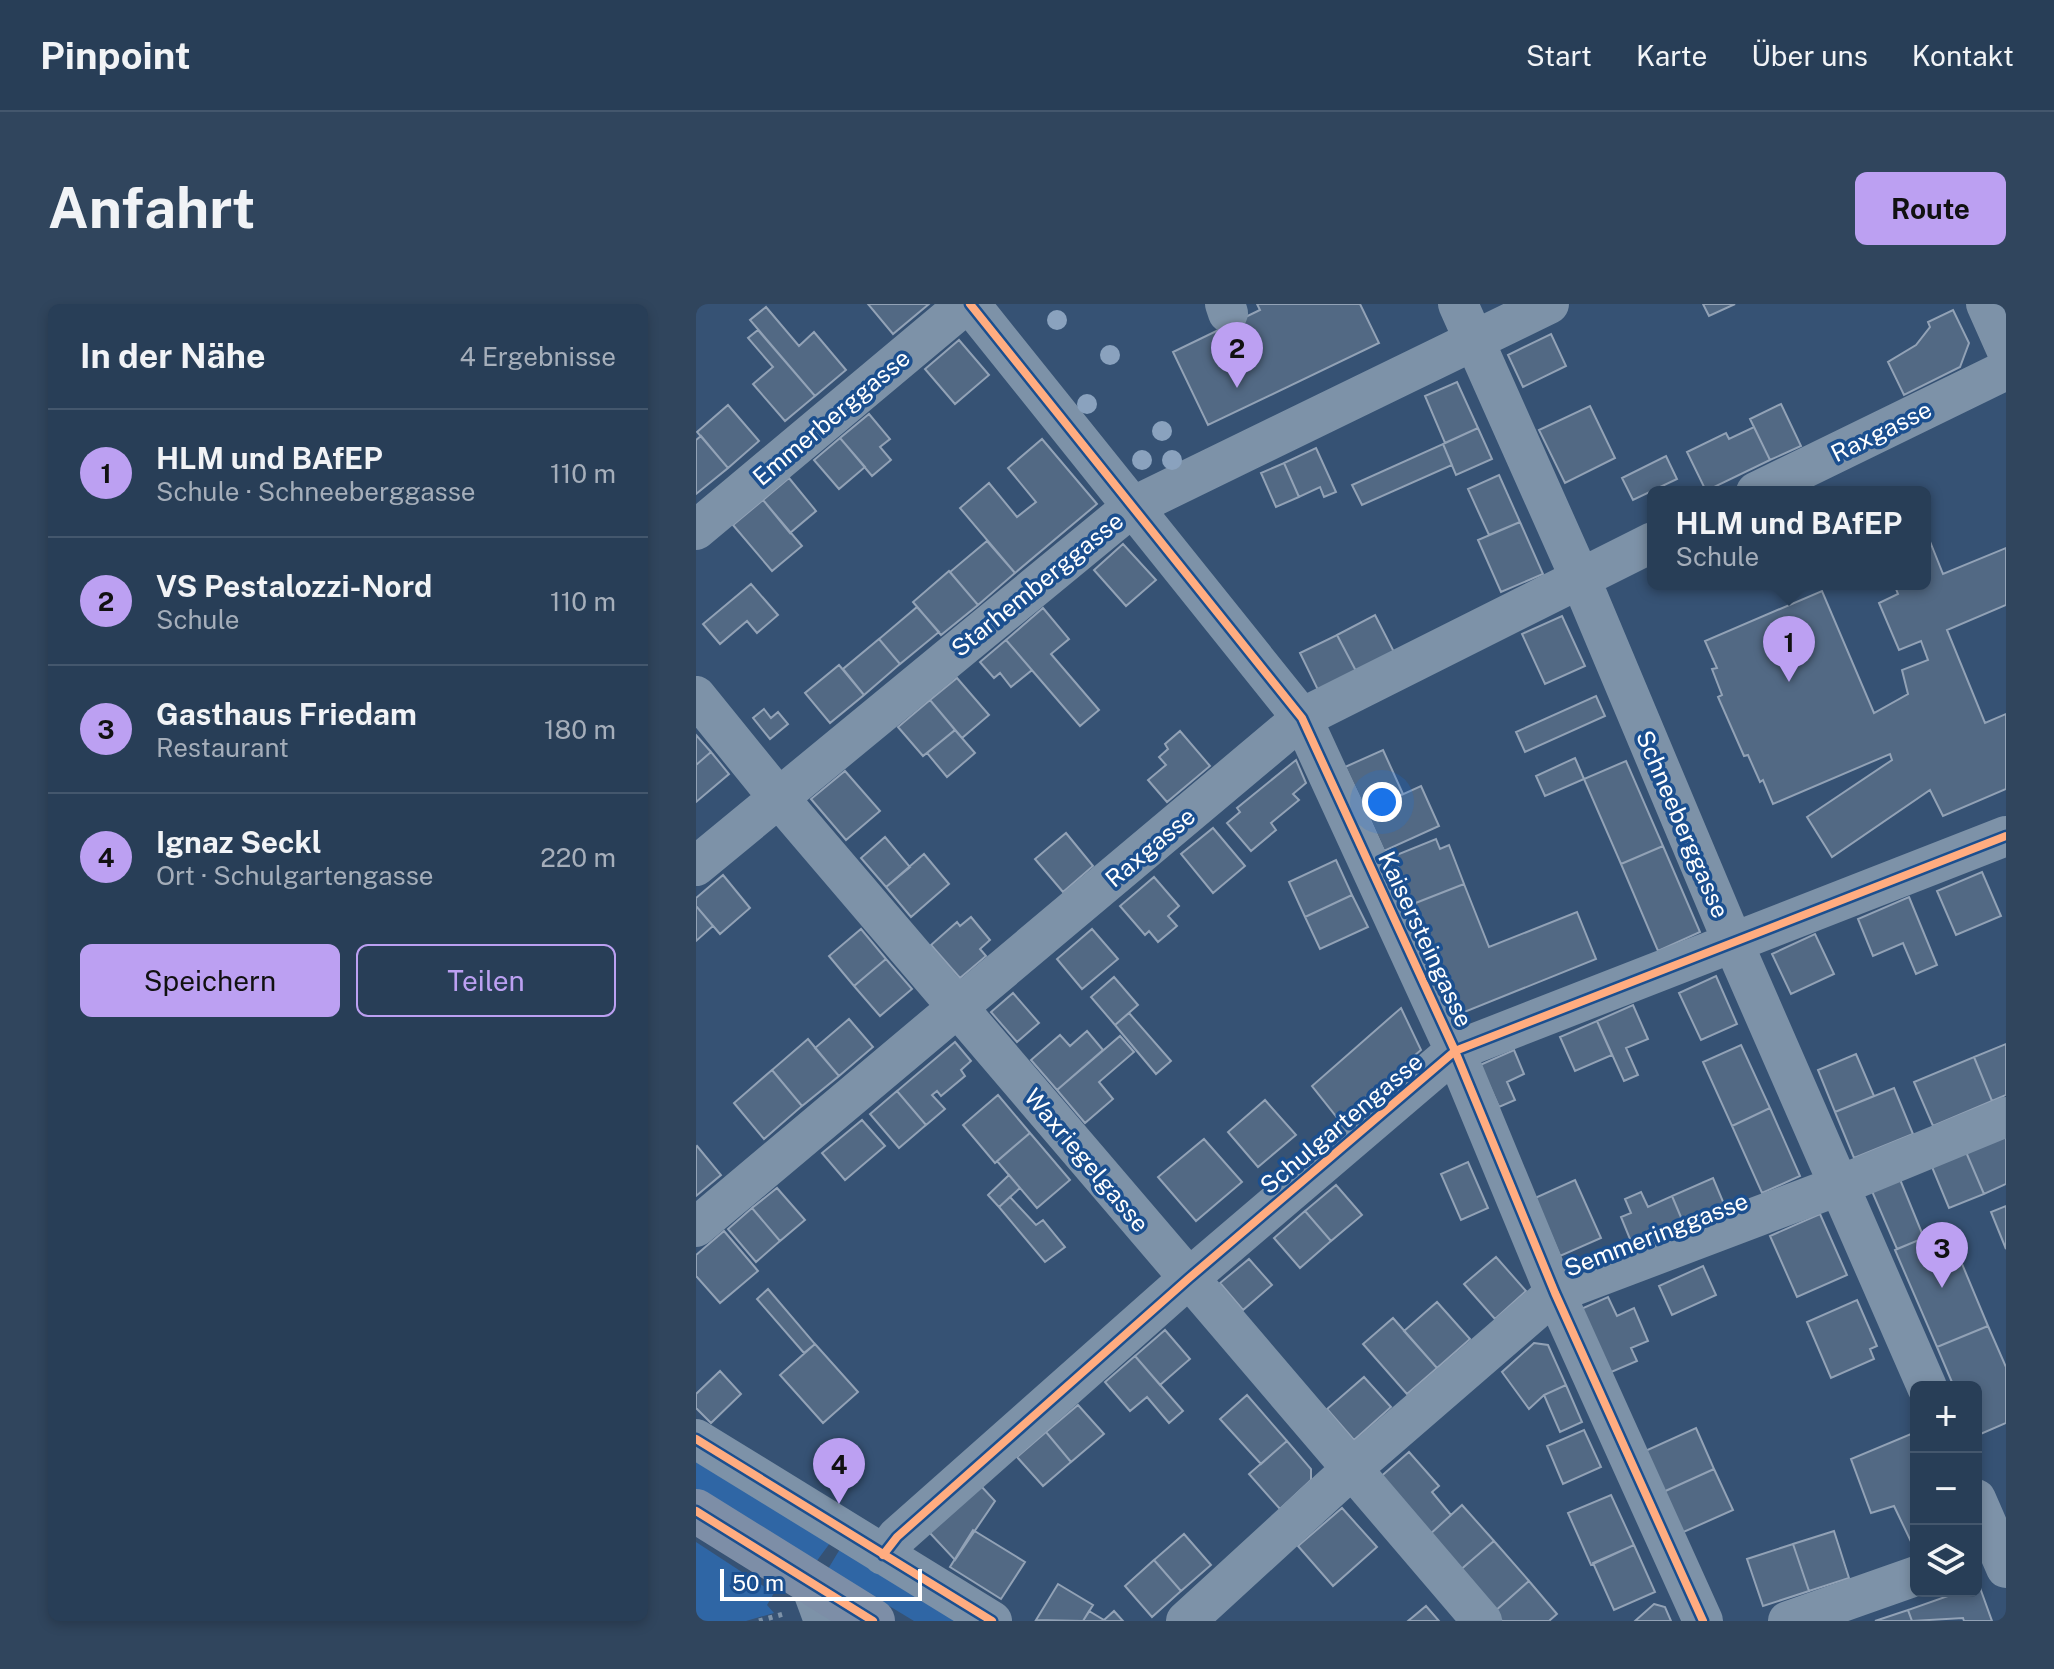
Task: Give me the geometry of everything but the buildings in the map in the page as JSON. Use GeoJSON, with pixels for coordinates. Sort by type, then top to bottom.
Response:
{"type":"FeatureCollection","features":[{"type":"Feature","properties":{"kind":"main road"},"geometry":{"type":"LineString","coordinates":[[696,1511],[809,1605],[873,1621]]}},
{"type":"Feature","properties":{"kind":"street","name":"Kaisersteingasse"},"geometry":{"type":"LineString","coordinates":[[968,304],[1302,718],[1455,1051],[1555,1293],[1703,1621]]}},
{"type":"Feature","properties":{"kind":"street","name":"Emmerberggasse"},"geometry":{"type":"LineString","coordinates":[[696,530],[968,304]]}},
{"type":"Feature","properties":{"kind":"street","name":"Schneeberggasse"},"geometry":{"type":"LineString","coordinates":[[1458,304],[1580,578],[1734,945],[1924,1381]]}},
{"type":"Feature","properties":{"kind":"street","name":"Starhemberggasse"},"geometry":{"type":"LineString","coordinates":[[696,866],[777,796],[1132,507],[1549,304]]}},
{"type":"Feature","properties":{"kind":"street"},"geometry":{"type":"LineString","coordinates":[[1986,304],[2006,349]]}},
{"type":"Feature","properties":{"kind":"street","name":"Raxgasse"},"geometry":{"type":"LineString","coordinates":[[1768,486],[2006,370]]}},
{"type":"Feature","properties":{"kind":"street","name":"Raxgasse"},"geometry":{"type":"LineString","coordinates":[[696,1227],[1302,718],[1647,545]]}},
{"type":"Feature","properties":{"kind":"street","name":"Waxriegelgasse"},"geometry":{"type":"LineString","coordinates":[[696,696],[777,796],[1188,1279],[1354,1467],[1482,1621]]}},
{"type":"Feature","properties":{"kind":"street","name":"Schulgartengasse"},"geometry":{"type":"LineString","coordinates":[[883,1555],[897,1537],[1188,1279],[1455,1051],[1734,945],[2006,836]]}},
{"type":"Feature","properties":{"kind":"street","name":"Semmeringgasse"},"geometry":{"type":"LineString","coordinates":[[1186,1621],[1354,1467],[1555,1293],[1838,1186],[2006,1117]]}},
{"type":"Feature","properties":{"kind":"street"},"geometry":{"type":"LineString","coordinates":[[696,1439],[992,1621]]}},
{"type":"Feature","properties":{"kind":"street"},"geometry":{"type":"LineString","coordinates":[[1982,1516],[1996,1554]]}},
{"type":"Feature","properties":{"kind":"street"},"geometry":{"type":"LineString","coordinates":[[1788,1621],[1910,1578]]}},
{"type":"Feature","properties":{"kind":"path"},"geometry":{"type":"LineString","coordinates":[[759,1621],[809,1605]]}},
{"type":"Feature","properties":{"kind":"shaded area"},"geometry":{"type":"Polygon","coordinates":[[[696,1462],[830,1543],[816,1562],[696,1490],[696,1462]]]}},
{"type":"Feature","properties":{"kind":"shaded area"},"geometry":{"type":"Polygon","coordinates":[[[696,1542],[774,1593],[767,1605],[774,1613],[746,1621],[696,1621],[696,1542]]]}},
{"type":"Feature","properties":{"kind":"shaded area"},"geometry":{"type":"Polygon","coordinates":[[[840,1549],[958,1621],[914,1621],[828,1569],[840,1549]]]}},
{"type":"Feature","properties":{"kind":"cycle path"},"geometry":{"type":"LineString","coordinates":[[970,304],[1302,718],[1455,1051],[1555,1293],[1703,1621]]}},
{"type":"Feature","properties":{"kind":"cycle path"},"geometry":{"type":"LineString","coordinates":[[883,1555],[897,1537],[1188,1279],[1455,1051],[2006,836]]}},
{"type":"Feature","properties":{"kind":"cycle path"},"geometry":{"type":"LineString","coordinates":[[696,1439],[992,1621]]}},
{"type":"Feature","properties":{"kind":"cycle path"},"geometry":{"type":"LineString","coordinates":[[696,1511],[873,1621]]}},
{"type":"Feature","properties":{"kind":"place","name":"VS Pestalozzi-Nord"},"geometry":{"type":"Point","coordinates":[1237,388]}},
{"type":"Feature","properties":{"kind":"place","name":"HLM und BAfEP"},"geometry":{"type":"Point","coordinates":[1789,682]}},
{"type":"Feature","properties":{"kind":"place","name":"Gasthaus Friedam"},"geometry":{"type":"Point","coordinates":[1942,1288]}},
{"type":"Feature","properties":{"kind":"place","name":"Ignaz Seckl"},"geometry":{"type":"Point","coordinates":[839,1504]}}]}
